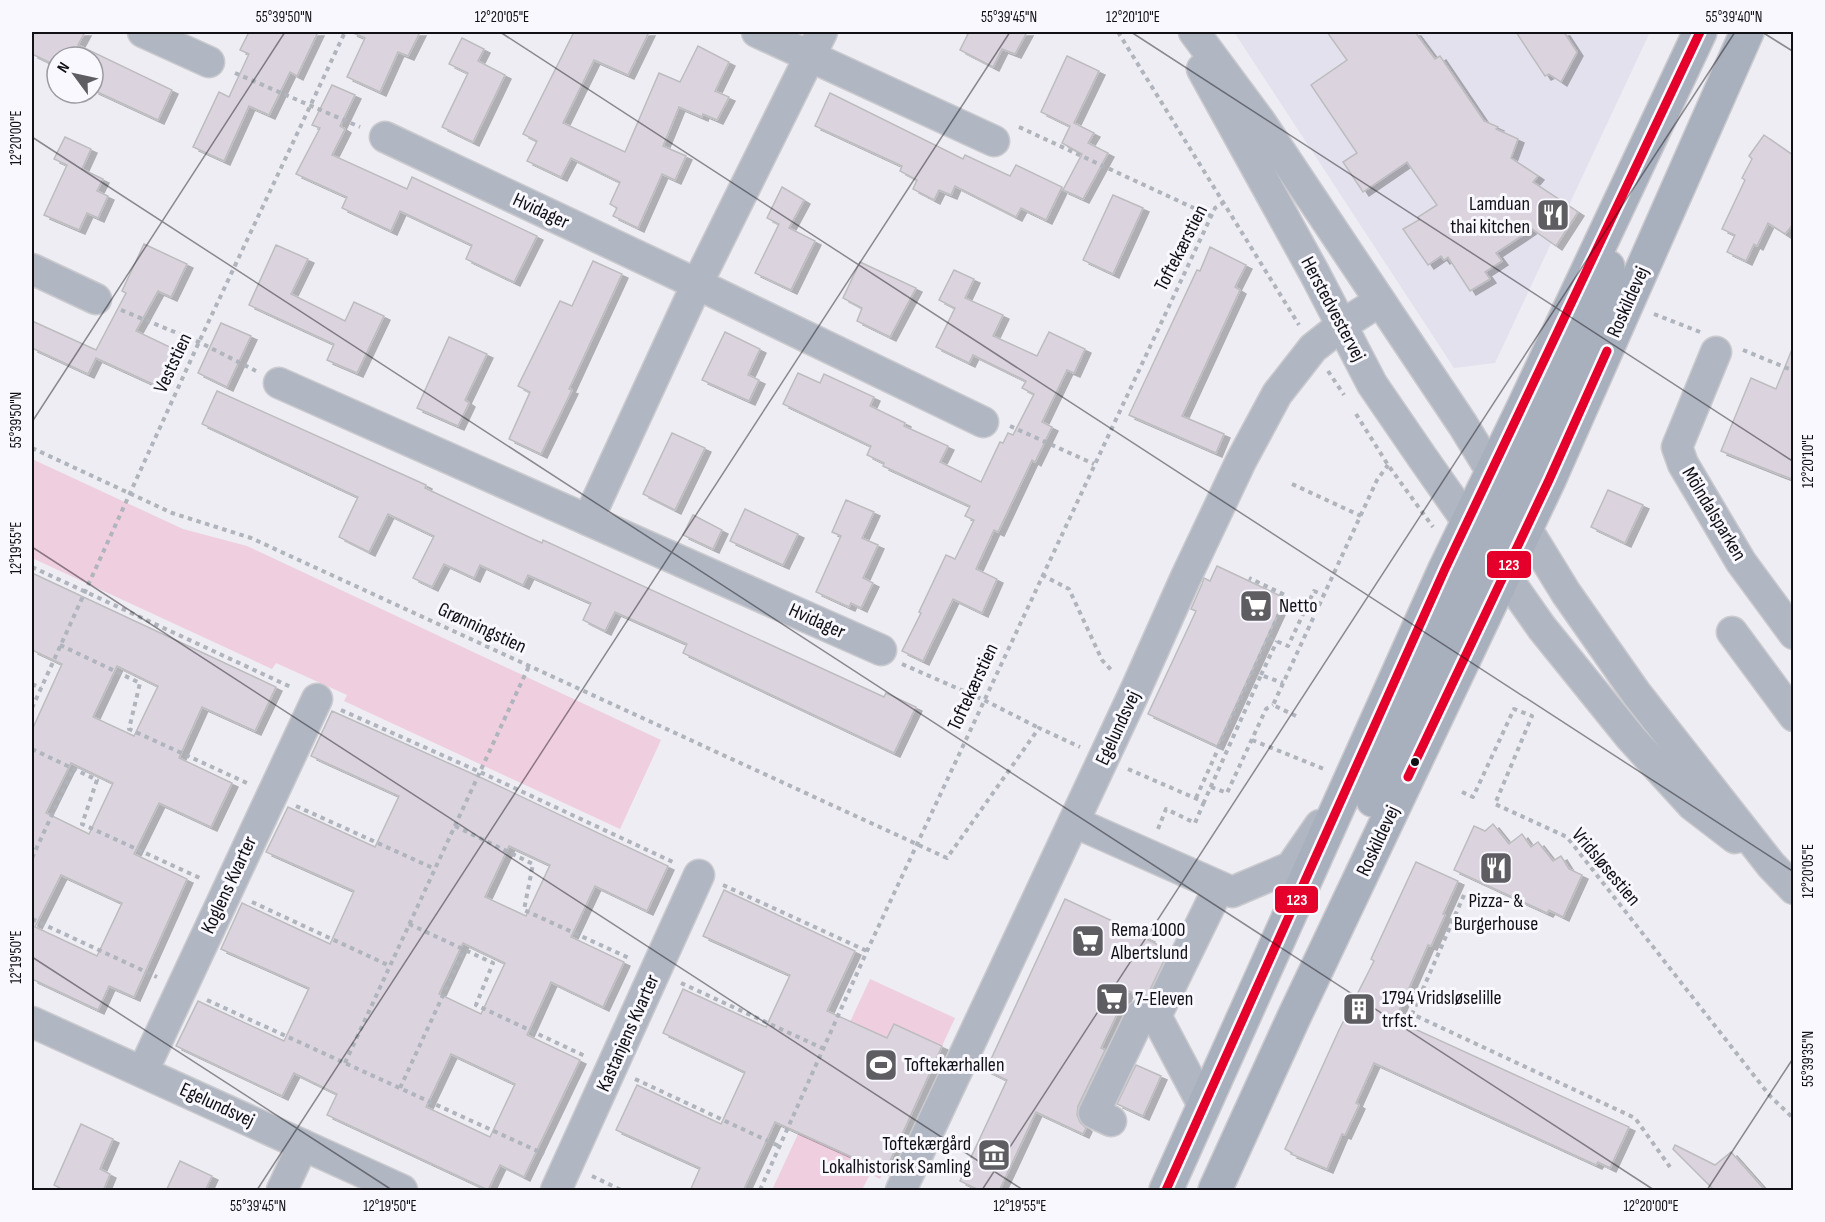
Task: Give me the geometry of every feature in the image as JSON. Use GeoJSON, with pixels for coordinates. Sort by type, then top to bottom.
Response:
{"type":"FeatureCollection","features":[{"type":"Feature","properties":{"kind":"main road"},"geometry":{"type":"LineString","coordinates":[[1166,1191],[1351,781],[1393,682],[1500,484],[1646,146],[1700,32]]}},
{"type":"Feature","properties":{"kind":"main road","name":"Roskildevej"},"geometry":{"type":"LineString","coordinates":[[1215,1191],[1563,449],[1747,32]]}},
{"type":"Feature","properties":{"kind":"main road"},"geometry":{"type":"LineString","coordinates":[[1500,484],[1504,573]]}},
{"type":"Feature","properties":{"kind":"main road"},"geometry":{"type":"LineString","coordinates":[[1298,1010],[1318,924],[1417,699],[1464,599],[1476,532]]}},
{"type":"Feature","properties":{"kind":"street"},"geometry":{"type":"LineString","coordinates":[[143,32],[209,62]]}},
{"type":"Feature","properties":{"kind":"street"},"geometry":{"type":"LineString","coordinates":[[757,32],[817,44],[994,141]]}},
{"type":"Feature","properties":{"kind":"street","name":"Herstedvestervej"},"geometry":{"type":"LineString","coordinates":[[1182,32],[1372,384],[1542,628],[1630,738],[1692,805],[1785,875]]}},
{"type":"Feature","properties":{"kind":"street","name":"Herstedvestervej"},"geometry":{"type":"LineString","coordinates":[[1194,32],[1260,121],[1500,484],[1566,593],[1636,693],[1785,875]]}},
{"type":"Feature","properties":{"kind":"street"},"geometry":{"type":"LineString","coordinates":[[588,520],[698,284],[817,44]]}},
{"type":"Feature","properties":{"kind":"street","name":"Hvidager"},"geometry":{"type":"LineString","coordinates":[[385,138],[698,284],[983,422]]}},
{"type":"Feature","properties":{"kind":"street"},"geometry":{"type":"LineString","coordinates":[[32,269],[96,299]]}},
{"type":"Feature","properties":{"kind":"street","name":"Egelundsvej"},"geometry":{"type":"LineString","coordinates":[[901,1191],[1241,460],[1277,394],[1313,348],[1342,325],[1380,301]]}},
{"type":"Feature","properties":{"kind":"street","name":"Mölndalsparken"},"geometry":{"type":"LineString","coordinates":[[1716,352],[1677,447],[1683,464],[1741,562],[1794,634]]}},
{"type":"Feature","properties":{"kind":"street","name":"Hvidager"},"geometry":{"type":"LineString","coordinates":[[279,382],[881,650]]}},
{"type":"Feature","properties":{"kind":"street"},"geometry":{"type":"LineString","coordinates":[[1732,632],[1794,716]]}},
{"type":"Feature","properties":{"kind":"street","name":"Koglens Kvarter"},"geometry":{"type":"LineString","coordinates":[[143,1071],[317,699]]}},
{"type":"Feature","properties":{"kind":"street"},"geometry":{"type":"LineString","coordinates":[[1074,822],[1232,892],[1291,867],[1351,781]]}},
{"type":"Feature","properties":{"kind":"street","name":"Kastanjens Kvarter"},"geometry":{"type":"LineString","coordinates":[[562,1178],[699,875]]}},
{"type":"Feature","properties":{"kind":"street"},"geometry":{"type":"LineString","coordinates":[[1156,1016],[1219,887]]}},
{"type":"Feature","properties":{"kind":"street"},"geometry":{"type":"LineString","coordinates":[[1111,1120],[1094,1113],[1141,1015],[1156,1016]]}},
{"type":"Feature","properties":{"kind":"street"},"geometry":{"type":"LineString","coordinates":[[1156,1016],[1204,1107]]}},
{"type":"Feature","properties":{"kind":"street","name":"Egelundsvej"},"geometry":{"type":"LineString","coordinates":[[32,1022],[402,1191]]}},
{"type":"Feature","properties":{"kind":"street"},"geometry":{"type":"LineString","coordinates":[[282,1191],[303,1145]]}},
{"type":"Feature","properties":{"kind":"path","name":"Veststien"},"geometry":{"type":"LineString","coordinates":[[32,708],[199,342],[345,32]]}},
{"type":"Feature","properties":{"kind":"path"},"geometry":{"type":"LineString","coordinates":[[1118,32],[1313,348]]}},
{"type":"Feature","properties":{"kind":"path"},"geometry":{"type":"LineString","coordinates":[[209,62],[385,138]]}},
{"type":"Feature","properties":{"kind":"path"},"geometry":{"type":"LineString","coordinates":[[994,141],[1011,123],[1211,216]]}},
{"type":"Feature","properties":{"kind":"path","name":"Toftekærstien"},"geometry":{"type":"LineString","coordinates":[[760,1191],[822,1048],[1094,464],[1211,216],[1215,208],[1223,203]]}},
{"type":"Feature","properties":{"kind":"path"},"geometry":{"type":"LineString","coordinates":[[96,299],[199,342],[279,382]]}},
{"type":"Feature","properties":{"kind":"path"},"geometry":{"type":"LineString","coordinates":[[983,422],[990,417],[1094,464]]}},
{"type":"Feature","properties":{"kind":"path","name":"Grønningstien"},"geometry":{"type":"LineString","coordinates":[[32,448],[197,523],[251,538],[947,858],[1040,728]]}},
{"type":"Feature","properties":{"kind":"path"},"geometry":{"type":"LineString","coordinates":[[1212,787],[1227,794],[1266,708],[1273,705],[1377,480],[1388,465]]}},
{"type":"Feature","properties":{"kind":"path"},"geometry":{"type":"LineString","coordinates":[[1292,484],[1361,516]]}},
{"type":"Feature","properties":{"kind":"path"},"geometry":{"type":"LineString","coordinates":[[32,567],[867,951]]}},
{"type":"Feature","properties":{"kind":"path"},"geometry":{"type":"LineString","coordinates":[[1042,575],[1070,589],[1102,660],[1117,676],[1136,689]]}},
{"type":"Feature","properties":{"kind":"path"},"geometry":{"type":"LineString","coordinates":[[1196,798],[1287,596],[1250,578]]}},
{"type":"Feature","properties":{"kind":"path"},"geometry":{"type":"LineString","coordinates":[[1269,638],[1288,646],[1314,591],[1324,595]]}},
{"type":"Feature","properties":{"kind":"path"},"geometry":{"type":"LineString","coordinates":[[1162,818],[1167,809],[1196,823],[1277,641]]}},
{"type":"Feature","properties":{"kind":"path"},"geometry":{"type":"LineString","coordinates":[[60,645],[140,683],[129,729],[435,869]]}},
{"type":"Feature","properties":{"kind":"path"},"geometry":{"type":"LineString","coordinates":[[881,650],[881,655],[984,700],[1080,747]]}},
{"type":"Feature","properties":{"kind":"path"},"geometry":{"type":"LineString","coordinates":[[345,1063],[529,666]]}},
{"type":"Feature","properties":{"kind":"path"},"geometry":{"type":"LineString","coordinates":[[1261,675],[1283,683]]}},
{"type":"Feature","properties":{"kind":"path"},"geometry":{"type":"LineString","coordinates":[[32,684],[41,688]]}},
{"type":"Feature","properties":{"kind":"path"},"geometry":{"type":"LineString","coordinates":[[1273,705],[1296,716]]}},
{"type":"Feature","properties":{"kind":"path","name":"Vridsløsestien"},"geometry":{"type":"LineString","coordinates":[[1462,792],[1473,796],[1514,709],[1532,716],[1495,804],[1567,837],[1770,1096],[1794,1119]]}},
{"type":"Feature","properties":{"kind":"path"},"geometry":{"type":"LineString","coordinates":[[1252,740],[1351,781]]}},
{"type":"Feature","properties":{"kind":"path"},"geometry":{"type":"LineString","coordinates":[[32,749],[97,780],[82,824],[390,966]]}},
{"type":"Feature","properties":{"kind":"path"},"geometry":{"type":"LineString","coordinates":[[1119,765],[1204,802]]}},
{"type":"Feature","properties":{"kind":"path"},"geometry":{"type":"LineString","coordinates":[[32,858],[73,769]]}},
{"type":"Feature","properties":{"kind":"path"},"geometry":{"type":"LineString","coordinates":[[455,826],[533,864],[524,910],[822,1048]]}},
{"type":"Feature","properties":{"kind":"path"},"geometry":{"type":"LineString","coordinates":[[1464,895],[1412,1014],[1635,1118],[1670,1167]]}},
{"type":"Feature","properties":{"kind":"path"},"geometry":{"type":"LineString","coordinates":[[32,919],[400,1088],[562,1178],[621,1191]]}},
{"type":"Feature","properties":{"kind":"path"},"geometry":{"type":"LineString","coordinates":[[410,924],[493,963],[476,1005],[781,1147]]}},
{"type":"Feature","properties":{"kind":"path"},"geometry":{"type":"LineString","coordinates":[[400,1088],[464,950]]}},
{"type":"Feature","properties":{"kind":"shaded area"},"geometry":{"type":"Polygon","coordinates":[[[1234,32],[1650,32],[1495,363],[1454,368],[1234,32]]]}},
{"type":"Feature","properties":{"kind":"shaded area"},"geometry":{"type":"Polygon","coordinates":[[[32,459],[183,529],[247,546],[661,740],[620,829],[344,701],[347,695],[276,663],[272,669],[32,558],[32,459]]]}},
{"type":"Feature","properties":{"kind":"shaded area","name":"Toftekærhallen"},"geometry":{"type":"Polygon","coordinates":[[[870,979],[955,1018],[880,1179],[870,1174],[862,1190],[772,1190],[870,979]]]}},
{"type":"Feature","properties":{"kind":"building"},"geometry":{"type":"Polygon","coordinates":[[[32,32],[85,32],[78,45],[45,45],[45,60],[32,54],[32,32]]]}},
{"type":"Feature","properties":{"kind":"building"},"geometry":{"type":"Polygon","coordinates":[[[249,32],[318,32],[297,76],[290,72],[269,115],[249,106],[224,161],[193,147],[219,92],[229,97],[249,54],[240,50],[249,32]]]}},
{"type":"Feature","properties":{"kind":"building"},"geometry":{"type":"Polygon","coordinates":[[[351,32],[420,32],[408,56],[398,52],[380,92],[347,77],[365,38],[351,32]]]}},
{"type":"Feature","properties":{"kind":"building"},"geometry":{"type":"Polygon","coordinates":[[[574,32],[649,32],[628,75],[594,60],[563,123],[625,152],[659,73],[680,82],[698,46],[729,62],[715,91],[729,97],[717,120],[703,114],[702,117],[679,107],[663,146],[686,156],[675,180],[662,174],[638,228],[613,216],[617,208],[610,204],[620,182],[571,158],[561,177],[527,161],[537,141],[523,134],[574,32]]]}},
{"type":"Feature","properties":{"kind":"building"},"geometry":{"type":"Polygon","coordinates":[[[963,32],[1027,32],[1015,54],[1002,49],[993,67],[960,50],[968,34],[963,32]]]}},
{"type":"Feature","properties":{"kind":"building"},"geometry":{"type":"Polygon","coordinates":[[[1327,32],[1415,32],[1435,59],[1440,56],[1484,121],[1518,139],[1511,158],[1538,176],[1533,182],[1578,212],[1556,246],[1532,229],[1496,253],[1502,261],[1485,272],[1490,279],[1470,291],[1448,257],[1444,260],[1441,256],[1428,265],[1403,229],[1419,220],[1418,217],[1437,205],[1407,162],[1363,192],[1343,162],[1357,153],[1311,85],[1347,60],[1327,32]]]}},
{"type":"Feature","properties":{"kind":"building"},"geometry":{"type":"Polygon","coordinates":[[[1516,32],[1564,32],[1577,52],[1561,82],[1549,74],[1545,76],[1516,32]]]}},
{"type":"Feature","properties":{"kind":"building"},"geometry":{"type":"Polygon","coordinates":[[[462,38],[484,49],[478,61],[505,75],[473,142],[442,127],[468,73],[449,64],[462,38]]]}},
{"type":"Feature","properties":{"kind":"building"},"geometry":{"type":"Polygon","coordinates":[[[1067,56],[1099,71],[1074,123],[1094,133],[1088,143],[1108,153],[1083,199],[1063,190],[1082,154],[1062,143],[1070,126],[1041,112],[1067,56]]]}},
{"type":"Feature","properties":{"kind":"building"},"geometry":{"type":"Polygon","coordinates":[[[105,58],[172,90],[158,120],[105,96],[105,58]]]}},
{"type":"Feature","properties":{"kind":"building"},"geometry":{"type":"Polygon","coordinates":[[[332,85],[355,95],[340,126],[345,129],[332,155],[407,189],[412,177],[537,236],[514,282],[466,259],[472,245],[400,211],[391,231],[342,208],[347,197],[296,174],[320,128],[312,125],[332,85]]]}},
{"type":"Feature","properties":{"kind":"building"},"geometry":{"type":"Polygon","coordinates":[[[830,93],[963,159],[965,155],[1010,176],[1016,165],[1062,187],[1046,220],[1021,208],[1016,217],[955,186],[951,195],[939,190],[934,200],[913,189],[917,180],[900,171],[902,166],[815,126],[830,93]]]}},
{"type":"Feature","properties":{"kind":"building"},"geometry":{"type":"Polygon","coordinates":[[[1764,135],[1794,156],[1794,223],[1785,234],[1768,223],[1757,246],[1754,244],[1746,261],[1727,252],[1735,235],[1722,229],[1745,180],[1742,178],[1752,159],[1749,156],[1764,135]]]}},
{"type":"Feature","properties":{"kind":"building"},"geometry":{"type":"Polygon","coordinates":[[[65,137],[91,149],[82,169],[103,179],[97,191],[108,196],[98,218],[87,213],[79,230],[44,215],[67,165],[54,159],[65,137]]]}},
{"type":"Feature","properties":{"kind":"building"},"geometry":{"type":"Polygon","coordinates":[[[782,187],[804,200],[789,228],[815,241],[791,290],[755,273],[779,224],[767,218],[782,187]]]}},
{"type":"Feature","properties":{"kind":"building"},"geometry":{"type":"Polygon","coordinates":[[[1113,195],[1143,208],[1113,274],[1083,260],[1113,195]]]}},
{"type":"Feature","properties":{"kind":"building"},"geometry":{"type":"Polygon","coordinates":[[[144,244],[187,264],[171,297],[158,291],[136,331],[174,349],[157,386],[96,358],[88,374],[32,348],[32,321],[96,350],[126,293],[122,291],[144,244]]]}},
{"type":"Feature","properties":{"kind":"building"},"geometry":{"type":"Polygon","coordinates":[[[276,245],[308,259],[291,294],[345,321],[354,302],[384,316],[357,373],[327,360],[334,344],[249,305],[276,245]]]}},
{"type":"Feature","properties":{"kind":"building"},"geometry":{"type":"Polygon","coordinates":[[[1210,247],[1246,265],[1235,287],[1240,290],[1182,416],[1224,434],[1216,453],[1129,415],[1210,247]]]}},
{"type":"Feature","properties":{"kind":"building"},"geometry":{"type":"Polygon","coordinates":[[[593,261],[622,274],[569,389],[572,390],[541,454],[509,439],[530,392],[518,386],[560,301],[572,306],[593,261]]]}},
{"type":"Feature","properties":{"kind":"building"},"geometry":{"type":"Polygon","coordinates":[[[860,262],[916,288],[890,337],[857,321],[862,308],[843,298],[860,262]]]}},
{"type":"Feature","properties":{"kind":"building"},"geometry":{"type":"Polygon","coordinates":[[[954,270],[974,279],[965,298],[1003,315],[993,336],[1037,356],[1049,332],[1085,349],[1074,373],[1067,370],[1042,422],[1052,427],[1035,462],[1032,460],[998,532],[994,530],[976,569],[997,579],[982,613],[953,599],[923,661],[902,651],[946,555],[955,559],[974,520],[965,516],[970,506],[883,466],[884,463],[867,455],[871,446],[783,404],[798,373],[820,383],[824,374],[874,397],[870,406],[905,423],[904,426],[948,446],[940,462],[981,482],[1000,442],[1003,443],[1008,433],[1013,435],[1034,394],[1022,388],[1026,381],[973,355],[969,363],[936,347],[955,308],[939,300],[954,270]]]}},
{"type":"Feature","properties":{"kind":"building"},"geometry":{"type":"Polygon","coordinates":[[[221,323],[251,336],[227,387],[198,373],[221,323]]]}},
{"type":"Feature","properties":{"kind":"building"},"geometry":{"type":"Polygon","coordinates":[[[725,332],[760,349],[748,375],[759,380],[749,401],[702,380],[725,332]]]}},
{"type":"Feature","properties":{"kind":"building"},"geometry":{"type":"Polygon","coordinates":[[[449,337],[487,354],[465,400],[469,403],[458,426],[417,408],[449,337]]]}},
{"type":"Feature","properties":{"kind":"building"},"geometry":{"type":"Polygon","coordinates":[[[1793,347],[1794,480],[1721,451],[1751,378],[1776,389],[1793,347]]]}},
{"type":"Feature","properties":{"kind":"building"},"geometry":{"type":"Polygon","coordinates":[[[217,391],[426,485],[425,488],[542,543],[543,540],[884,697],[886,693],[916,707],[894,753],[683,653],[687,644],[615,612],[605,631],[583,620],[591,603],[528,575],[523,585],[480,565],[474,578],[444,564],[432,587],[413,578],[434,536],[388,514],[369,552],[339,537],[358,497],[202,424],[217,391]]]}},
{"type":"Feature","properties":{"kind":"building"},"geometry":{"type":"Polygon","coordinates":[[[672,433],[705,448],[675,510],[643,494],[672,433]]]}},
{"type":"Feature","properties":{"kind":"building"},"geometry":{"type":"Polygon","coordinates":[[[1608,490],[1643,505],[1625,543],[1591,527],[1608,490]]]}},
{"type":"Feature","properties":{"kind":"building"},"geometry":{"type":"Polygon","coordinates":[[[846,500],[874,512],[862,538],[878,545],[863,578],[873,583],[861,608],[851,603],[849,607],[816,592],[841,536],[832,532],[846,500]]]}},
{"type":"Feature","properties":{"kind":"building"},"geometry":{"type":"Polygon","coordinates":[[[745,509],[798,534],[783,565],[730,541],[745,509]]]}},
{"type":"Feature","properties":{"kind":"building"},"geometry":{"type":"Polygon","coordinates":[[[693,515],[722,530],[713,549],[683,535],[693,515]]]}},
{"type":"Feature","properties":{"kind":"building"},"geometry":{"type":"Polygon","coordinates":[[[1217,566],[1285,598],[1217,746],[1148,714],[1196,611],[1191,609],[1204,578],[1210,581],[1217,566]]]}},
{"type":"Feature","properties":{"kind":"building"},"geometry":{"type":"Polygon","coordinates":[[[32,573],[276,687],[255,731],[202,707],[179,758],[232,783],[211,827],[159,803],[134,854],[187,879],[134,997],[109,986],[98,1010],[32,979],[32,730],[62,664],[32,650],[32,573]],[[117,666],[93,717],[134,736],[158,686],[117,666]],[[71,763],[46,813],[89,834],[113,783],[71,763]],[[61,875],[35,927],[97,956],[122,903],[61,875]]]}},
{"type":"Feature","properties":{"kind":"building"},"geometry":{"type":"Polygon","coordinates":[[[332,711],[484,779],[668,866],[647,911],[595,886],[571,937],[624,962],[603,1007],[551,982],[527,1035],[580,1060],[524,1177],[500,1165],[488,1190],[327,1115],[337,1094],[294,1073],[282,1096],[176,1046],[198,1001],[284,1041],[309,988],[221,949],[242,903],[330,944],[354,891],[266,852],[288,807],[375,847],[399,796],[311,756],[332,711]],[[509,846],[485,897],[526,916],[550,865],[509,846]],[[463,943],[439,994],[481,1014],[505,963],[463,943]],[[451,1054],[426,1107],[490,1137],[515,1084],[451,1054]]]}},
{"type":"Feature","properties":{"kind":"building"},"geometry":{"type":"Polygon","coordinates":[[[1493,824],[1509,844],[1522,834],[1531,847],[1538,842],[1553,861],[1561,856],[1569,869],[1582,875],[1563,917],[1549,910],[1547,913],[1454,870],[1474,826],[1485,831],[1493,824]]]}},
{"type":"Feature","properties":{"kind":"building"},"geometry":{"type":"Polygon","coordinates":[[[1416,862],[1458,881],[1431,946],[1428,945],[1395,1020],[1629,1127],[1610,1168],[1598,1162],[1596,1165],[1374,1063],[1356,1103],[1359,1105],[1345,1135],[1342,1134],[1327,1169],[1291,1154],[1285,1149],[1339,1030],[1374,961],[1371,959],[1416,862]]]}},
{"type":"Feature","properties":{"kind":"building"},"geometry":{"type":"Polygon","coordinates":[[[724,890],[855,951],[827,1011],[887,1038],[894,1024],[942,1046],[885,1172],[775,1122],[743,1191],[690,1191],[700,1168],[616,1130],[637,1085],[721,1124],[745,1072],[663,1033],[683,989],[766,1027],[790,975],[703,936],[724,890]]]}},
{"type":"Feature","properties":{"kind":"building"},"geometry":{"type":"Polygon","coordinates":[[[1065,899],[1149,938],[1148,940],[1169,950],[1146,998],[1128,991],[1101,1048],[1105,1050],[1078,1106],[1077,1115],[1086,1128],[1083,1134],[1036,1112],[999,1191],[981,1191],[960,1181],[1007,1080],[986,1070],[1065,899]]]}},
{"type":"Feature","properties":{"kind":"building"},"geometry":{"type":"Polygon","coordinates":[[[1136,1065],[1161,1076],[1143,1116],[1117,1104],[1136,1065]]]}},
{"type":"Feature","properties":{"kind":"building"},"geometry":{"type":"Polygon","coordinates":[[[81,1124],[113,1139],[100,1169],[110,1174],[103,1191],[65,1191],[54,1185],[81,1124]]]}},
{"type":"Feature","properties":{"kind":"building"},"geometry":{"type":"Polygon","coordinates":[[[1675,1145],[1715,1165],[1731,1152],[1767,1191],[1715,1191],[1673,1149],[1675,1145]]]}},
{"type":"Feature","properties":{"kind":"building"},"geometry":{"type":"Polygon","coordinates":[[[180,1161],[212,1176],[205,1191],[166,1191],[180,1161]]]}},
{"type":"Feature","properties":{"kind":"transit line","name":"123"},"geometry":{"type":"LineString","coordinates":[[1166,1190],[1445,569],[1700,32]]}},
{"type":"Feature","properties":{"kind":"transit line","name":"123"},"geometry":{"type":"LineString","coordinates":[[1408,777],[1549,480],[1607,351]]}},
{"type":"Feature","properties":{"kind":"place","name":"Lamduan thai kitchen"},"geometry":{"type":"Point","coordinates":[1553,215]}},
{"type":"Feature","properties":{"kind":"place","name":"Netto"},"geometry":{"type":"Point","coordinates":[1256,606]}},
{"type":"Feature","properties":{"kind":"place","name":"Pizza- & Burgerhouse"},"geometry":{"type":"Point","coordinates":[1496,868]}},
{"type":"Feature","properties":{"kind":"place","name":"Rema 1000 Albertslund"},"geometry":{"type":"Point","coordinates":[1088,941]}},
{"type":"Feature","properties":{"kind":"place","name":"7-Eleven"},"geometry":{"type":"Point","coordinates":[1112,999]}},
{"type":"Feature","properties":{"kind":"place","name":"1794 Vridsløselille trfst."},"geometry":{"type":"Point","coordinates":[1359,1009]}},
{"type":"Feature","properties":{"kind":"place","name":"Toftekærhallen"},"geometry":{"type":"Point","coordinates":[881,1065]}},
{"type":"Feature","properties":{"kind":"place","name":"Toftekærgård Lokalhistorisk Samling"},"geometry":{"type":"Point","coordinates":[994,1155]}}]}
